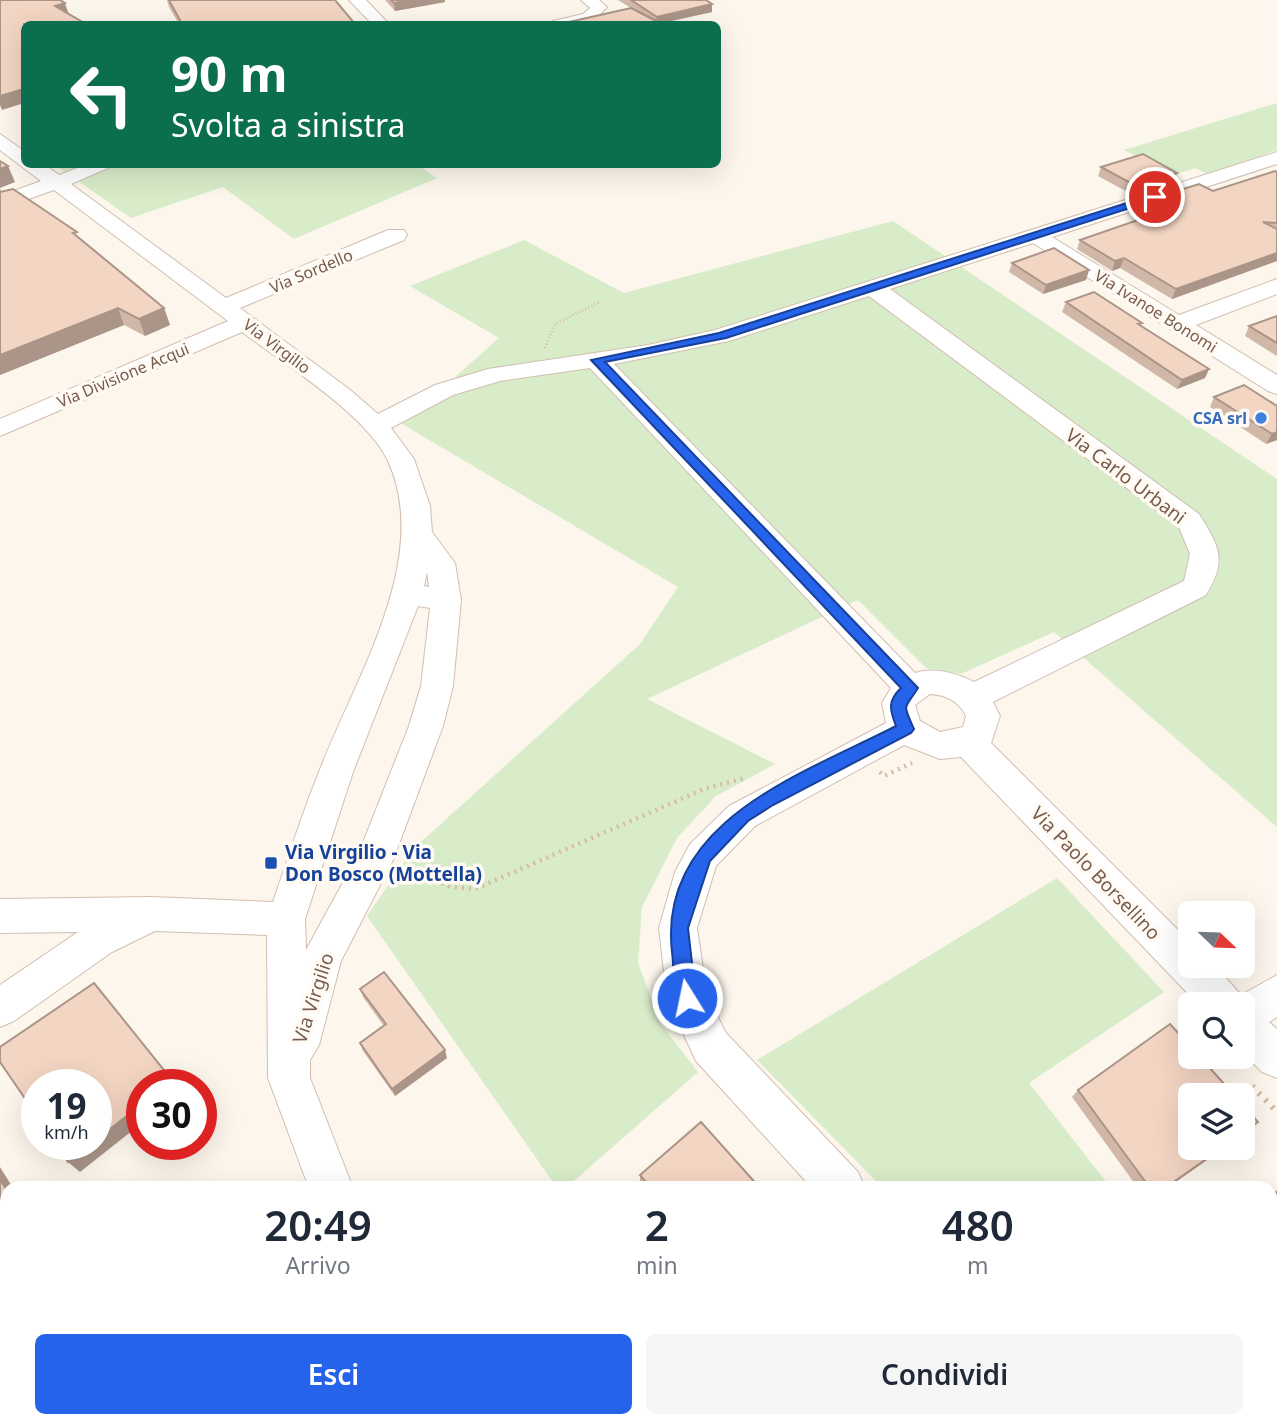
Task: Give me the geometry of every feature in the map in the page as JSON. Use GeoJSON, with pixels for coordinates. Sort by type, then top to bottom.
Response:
{"type":"FeatureCollection","features":[{"type":"Feature","properties":{"kind":"street"},"geometry":{"type":"LineString","coordinates":[[357,0],[378,21]]}},
{"type":"Feature","properties":{"kind":"street"},"geometry":{"type":"LineString","coordinates":[[574,21],[588,18],[599,7],[589,0]]}},
{"type":"Feature","properties":{"kind":"street"},"geometry":{"type":"LineString","coordinates":[[0,140],[21,158]]}},
{"type":"Feature","properties":{"kind":"street"},"geometry":{"type":"LineString","coordinates":[[376,426],[444,390],[497,374],[596,360],[722,336],[1277,159]]}},
{"type":"Feature","properties":{"kind":"street","name":"Via Virgilio"},"geometry":{"type":"LineString","coordinates":[[35,168],[226,306],[340,394],[376,426],[401,458],[416,506],[418,533],[408,594],[336,772],[286,919],[289,1078],[328,1181]]}},
{"type":"Feature","properties":{"kind":"street"},"geometry":{"type":"LineString","coordinates":[[0,203],[97,168]]}},
{"type":"Feature","properties":{"kind":"street","name":"Via Sordello"},"geometry":{"type":"LineString","coordinates":[[226,306],[396,235]]}},
{"type":"Feature","properties":{"kind":"street","name":"Via Ivanoe Bonomi"},"geometry":{"type":"LineString","coordinates":[[1036,236],[1277,386]]}},
{"type":"Feature","properties":{"kind":"street"},"geometry":{"type":"LineString","coordinates":[[1177,324],[1277,286]]}},
{"type":"Feature","properties":{"kind":"street","name":"Via Carlo Urbani"},"geometry":{"type":"LineString","coordinates":[[873,288],[1189,521],[1205,546],[1206,571],[1195,588],[973,697]]}},
{"type":"Feature","properties":{"kind":"street","name":"Via Divisione Acqui"},"geometry":{"type":"LineString","coordinates":[[0,428],[246,322]]}},
{"type":"Feature","properties":{"kind":"street"},"geometry":{"type":"LineString","coordinates":[[596,360],[910,688]]}},
{"type":"Feature","properties":{"kind":"street","name":"Via Virgilio"},"geometry":{"type":"LineString","coordinates":[[289,1078],[323,958],[374,860],[426,726],[436,686],[446,600],[440,563],[418,533]]}},
{"type":"Feature","properties":{"kind":"street"},"geometry":{"type":"LineString","coordinates":[[408,594],[446,600]]}},
{"type":"Feature","properties":{"kind":"street"},"geometry":{"type":"LineString","coordinates":[[926,682],[952,684],[973,697],[983,716],[983,726],[968,742],[957,746],[936,746],[916,738],[905,729],[897,709],[899,699],[910,688],[926,682]]}},
{"type":"Feature","properties":{"kind":"street"},"geometry":{"type":"LineString","coordinates":[[835,1181],[711,1047],[687,998],[678,928],[694,872],[703,855],[742,816],[905,729]]}},
{"type":"Feature","properties":{"kind":"street","name":"Via Paolo Borsellino"},"geometry":{"type":"LineString","coordinates":[[968,742],[1213,992]]}},
{"type":"Feature","properties":{"kind":"street"},"geometry":{"type":"LineString","coordinates":[[0,916],[99,927],[152,914],[286,919]]}},
{"type":"Feature","properties":{"kind":"street"},"geometry":{"type":"LineString","coordinates":[[0,1008],[99,927]]}},
{"type":"Feature","properties":{"kind":"street"},"geometry":{"type":"LineString","coordinates":[[1255,1010],[1277,994]]}},
{"type":"Feature","properties":{"kind":"street"},"geometry":{"type":"LineString","coordinates":[[1255,1034],[1277,1058]]}},
{"type":"Feature","properties":{"kind":"path"},"geometry":{"type":"LineString","coordinates":[[374,860],[452,887],[475,889],[704,789],[750,776]]}},
{"type":"Feature","properties":{"kind":"green space"},"geometry":{"type":"Polygon","coordinates":[[[1277,103],[1277,150],[1208,174],[1195,168],[1174,175],[1124,150],[1277,103]]]}},
{"type":"Feature","properties":{"kind":"green space"},"geometry":{"type":"Polygon","coordinates":[[[59,168],[423,168],[437,178],[294,239],[223,187],[131,218],[59,168]]]}},
{"type":"Feature","properties":{"kind":"green space"},"geometry":{"type":"Polygon","coordinates":[[[893,221],[1277,479],[1277,827],[1054,632],[961,674],[926,668],[858,600],[647,699],[775,764],[716,796],[677,838],[642,907],[638,963],[661,1024],[698,1072],[574,1181],[552,1181],[367,916],[412,850],[640,644],[678,587],[402,424],[499,338],[410,286],[524,240],[624,293],[893,221]]]}},
{"type":"Feature","properties":{"kind":"green space"},"geometry":{"type":"Polygon","coordinates":[[[1057,878],[1164,992],[1029,1083],[1106,1181],[876,1181],[757,1060],[1057,878]]]}},
{"type":"Feature","properties":{"kind":"building"},"geometry":{"type":"Polygon","coordinates":[[[0,0],[60,0],[65,3],[55,6],[81,21],[21,21],[21,90],[0,96],[0,0]]]}},
{"type":"Feature","properties":{"kind":"building"},"geometry":{"type":"Polygon","coordinates":[[[169,0],[335,0],[352,21],[180,21],[169,0]]]}},
{"type":"Feature","properties":{"kind":"building"},"geometry":{"type":"Polygon","coordinates":[[[631,0],[706,0],[712,4],[657,17],[631,0]]]}},
{"type":"Feature","properties":{"kind":"building"},"geometry":{"type":"Polygon","coordinates":[[[631,8],[656,21],[573,21],[631,8]]]}},
{"type":"Feature","properties":{"kind":"building"},"geometry":{"type":"Polygon","coordinates":[[[1143,154],[1177,173],[1136,186],[1101,167],[1143,154]]]}},
{"type":"Feature","properties":{"kind":"building"},"geometry":{"type":"Polygon","coordinates":[[[0,161],[8,166],[0,169],[0,161]]]}},
{"type":"Feature","properties":{"kind":"building"},"geometry":{"type":"Polygon","coordinates":[[[1275,171],[1277,223],[1263,222],[1277,229],[1277,253],[1176,289],[1124,258],[1115,261],[1080,240],[1167,210],[1164,208],[1172,205],[1157,197],[1199,184],[1213,191],[1275,171]]]}},
{"type":"Feature","properties":{"kind":"building"},"geometry":{"type":"Polygon","coordinates":[[[13,189],[77,232],[73,233],[164,308],[139,319],[118,308],[0,355],[0,192],[13,189]]]}},
{"type":"Feature","properties":{"kind":"building"},"geometry":{"type":"Polygon","coordinates":[[[1054,248],[1089,270],[1046,285],[1012,263],[1054,248]]]}},
{"type":"Feature","properties":{"kind":"building"},"geometry":{"type":"Polygon","coordinates":[[[1094,292],[1142,323],[1138,324],[1209,369],[1182,380],[1066,302],[1094,292]]]}},
{"type":"Feature","properties":{"kind":"building"},"geometry":{"type":"Polygon","coordinates":[[[1277,316],[1277,343],[1249,326],[1277,316]]]}},
{"type":"Feature","properties":{"kind":"building"},"geometry":{"type":"Polygon","coordinates":[[[1244,385],[1277,406],[1277,432],[1272,434],[1214,397],[1244,385]]]}},
{"type":"Feature","properties":{"kind":"building"},"geometry":{"type":"Polygon","coordinates":[[[384,972],[445,1050],[392,1089],[360,1043],[386,1024],[360,989],[384,972]]]}},
{"type":"Feature","properties":{"kind":"building"},"geometry":{"type":"Polygon","coordinates":[[[94,983],[163,1069],[126,1069],[126,1117],[112,1127],[112,1069],[21,1069],[21,1093],[0,1062],[0,1047],[94,983]]]}},
{"type":"Feature","properties":{"kind":"building"},"geometry":{"type":"Polygon","coordinates":[[[1170,1024],[1178,1033],[1178,1069],[1211,1069],[1223,1083],[1178,1083],[1178,1160],[1205,1160],[1175,1181],[1145,1181],[1078,1090],[1170,1024]]]}},
{"type":"Feature","properties":{"kind":"building"},"geometry":{"type":"Polygon","coordinates":[[[701,1122],[754,1181],[645,1181],[640,1175],[701,1122]]]}},
{"type":"Feature","properties":{"kind":"place","name":"CSA srl"},"geometry":{"type":"Point","coordinates":[1261,418]}},
{"type":"Feature","properties":{"kind":"place","name":"Via Virgilio - Via Don Bosco (Mottella)"},"geometry":{"type":"Point","coordinates":[271,863]}},
{"type":"Feature","properties":{"kind":"route"},"geometry":{"type":"LineString","coordinates":[[687,998],[681,968],[678,928],[694,872],[703,855],[721,834],[767,800],[905,729],[897,709],[899,699],[910,688],[596,360],[722,336],[1155,197]]}}]}
